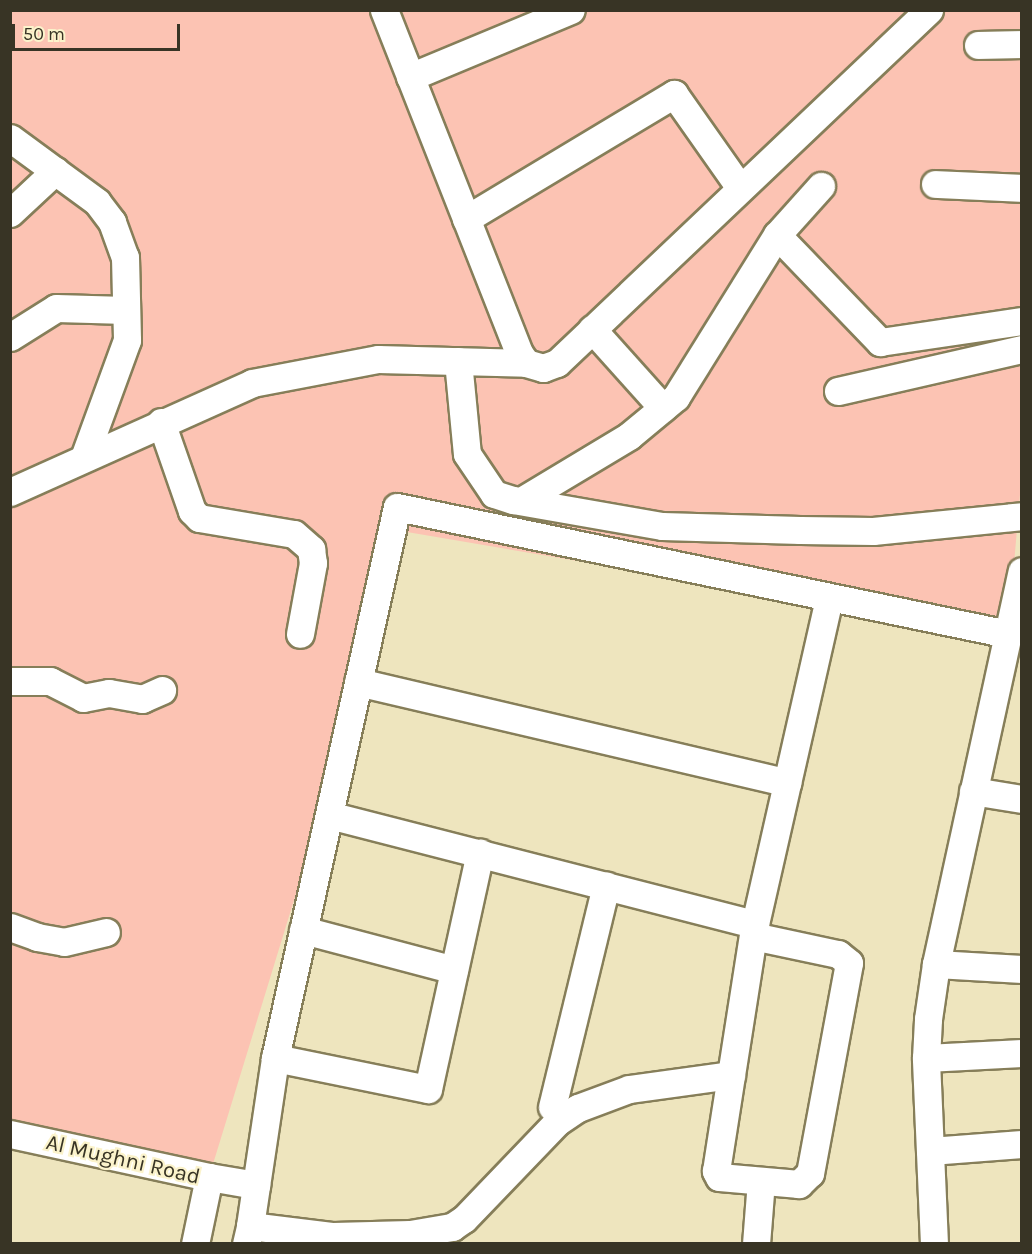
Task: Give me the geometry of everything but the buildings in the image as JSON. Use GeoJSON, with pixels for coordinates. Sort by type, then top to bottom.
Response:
{"type":"FeatureCollection","features":[{"type":"Feature","properties":{"kind":"street"},"geometry":{"type":"LineString","coordinates":[[384,10],[466,219],[526,363]]}},
{"type":"Feature","properties":{"kind":"street"},"geometry":{"type":"LineString","coordinates":[[410,77],[571,10]]}},
{"type":"Feature","properties":{"kind":"street"},"geometry":{"type":"LineString","coordinates":[[10,492],[85,455],[161,422],[252,383],[273,378],[378,359],[526,363],[543,368],[557,363],[930,10]]}},
{"type":"Feature","properties":{"kind":"street"},"geometry":{"type":"LineString","coordinates":[[978,45],[1022,44]]}},
{"type":"Feature","properties":{"kind":"street"},"geometry":{"type":"LineString","coordinates":[[466,219],[674,94],[740,188]]}},
{"type":"Feature","properties":{"kind":"street"},"geometry":{"type":"LineString","coordinates":[[10,138],[97,202],[112,222],[125,257],[127,340],[85,455]]}},
{"type":"Feature","properties":{"kind":"street"},"geometry":{"type":"LineString","coordinates":[[10,213],[55,171]]}},
{"type":"Feature","properties":{"kind":"street"},"geometry":{"type":"LineString","coordinates":[[934,184],[1022,188]]}},
{"type":"Feature","properties":{"kind":"street"},"geometry":{"type":"LineString","coordinates":[[521,501],[629,436],[663,408],[686,383],[777,235],[821,186]]}},
{"type":"Feature","properties":{"kind":"street"},"geometry":{"type":"LineString","coordinates":[[777,235],[880,342],[1022,321]]}},
{"type":"Feature","properties":{"kind":"street"},"geometry":{"type":"LineString","coordinates":[[10,337],[56,308],[126,310]]}},
{"type":"Feature","properties":{"kind":"street"},"geometry":{"type":"LineString","coordinates":[[592,329],[663,408]]}},
{"type":"Feature","properties":{"kind":"street"},"geometry":{"type":"LineString","coordinates":[[838,391],[1022,349]]}},
{"type":"Feature","properties":{"kind":"street"},"geometry":{"type":"LineString","coordinates":[[458,361],[467,454],[495,494],[521,501],[662,526],[873,531],[1022,516]]}},
{"type":"Feature","properties":{"kind":"street"},"geometry":{"type":"LineString","coordinates":[[161,422],[192,511],[200,518],[294,534],[311,549],[313,563],[300,634]]}},
{"type":"Feature","properties":{"kind":"street"},"geometry":{"type":"LineString","coordinates":[[731,1075],[628,1089],[578,1108],[557,1122],[464,1219],[439,1231],[333,1236],[248,1235],[275,1058],[397,507],[1008,634]]}},
{"type":"Feature","properties":{"kind":"street"},"geometry":{"type":"LineString","coordinates":[[934,1244],[926,1058],[936,964],[974,791],[1011,668],[1008,634],[1022,571]]}},
{"type":"Feature","properties":{"kind":"street"},"geometry":{"type":"LineString","coordinates":[[329,815],[606,885],[754,930],[838,954],[849,963],[810,1173],[799,1185],[716,1175],[754,930],[829,597]]}},
{"type":"Feature","properties":{"kind":"street"},"geometry":{"type":"LineString","coordinates":[[10,681],[50,681],[82,698],[109,693],[142,699],[162,690]]}},
{"type":"Feature","properties":{"kind":"street"},"geometry":{"type":"LineString","coordinates":[[358,682],[787,783]]}},
{"type":"Feature","properties":{"kind":"street"},"geometry":{"type":"LineString","coordinates":[[974,791],[1022,799]]}},
{"type":"Feature","properties":{"kind":"street"},"geometry":{"type":"LineString","coordinates":[[275,1058],[428,1089],[480,853]]}},
{"type":"Feature","properties":{"kind":"street"},"geometry":{"type":"LineString","coordinates":[[552,1107],[606,885]]}},
{"type":"Feature","properties":{"kind":"street"},"geometry":{"type":"LineString","coordinates":[[10,927],[37,938],[63,942],[106,932]]}},
{"type":"Feature","properties":{"kind":"street"},"geometry":{"type":"LineString","coordinates":[[303,930],[454,970]]}},
{"type":"Feature","properties":{"kind":"street"},"geometry":{"type":"LineString","coordinates":[[936,964],[1022,969]]}},
{"type":"Feature","properties":{"kind":"street"},"geometry":{"type":"LineString","coordinates":[[926,1058],[1022,1053]]}},
{"type":"Feature","properties":{"kind":"street","name":"Al Mughni Road"},"geometry":{"type":"LineString","coordinates":[[10,1134],[209,1177],[195,1244]]}},
{"type":"Feature","properties":{"kind":"street"},"geometry":{"type":"LineString","coordinates":[[930,1151],[1022,1144]]}},
{"type":"Feature","properties":{"kind":"street"},"geometry":{"type":"LineString","coordinates":[[209,1177],[256,1185]]}},
{"type":"Feature","properties":{"kind":"street"},"geometry":{"type":"LineString","coordinates":[[756,1244],[761,1181]]}},
{"type":"Feature","properties":{"kind":"shaded area"},"geometry":{"type":"Polygon","coordinates":[[[11,11],[1021,11],[1022,471],[1008,634],[407,532],[209,1177],[11,1135],[11,11]]]}}]}
